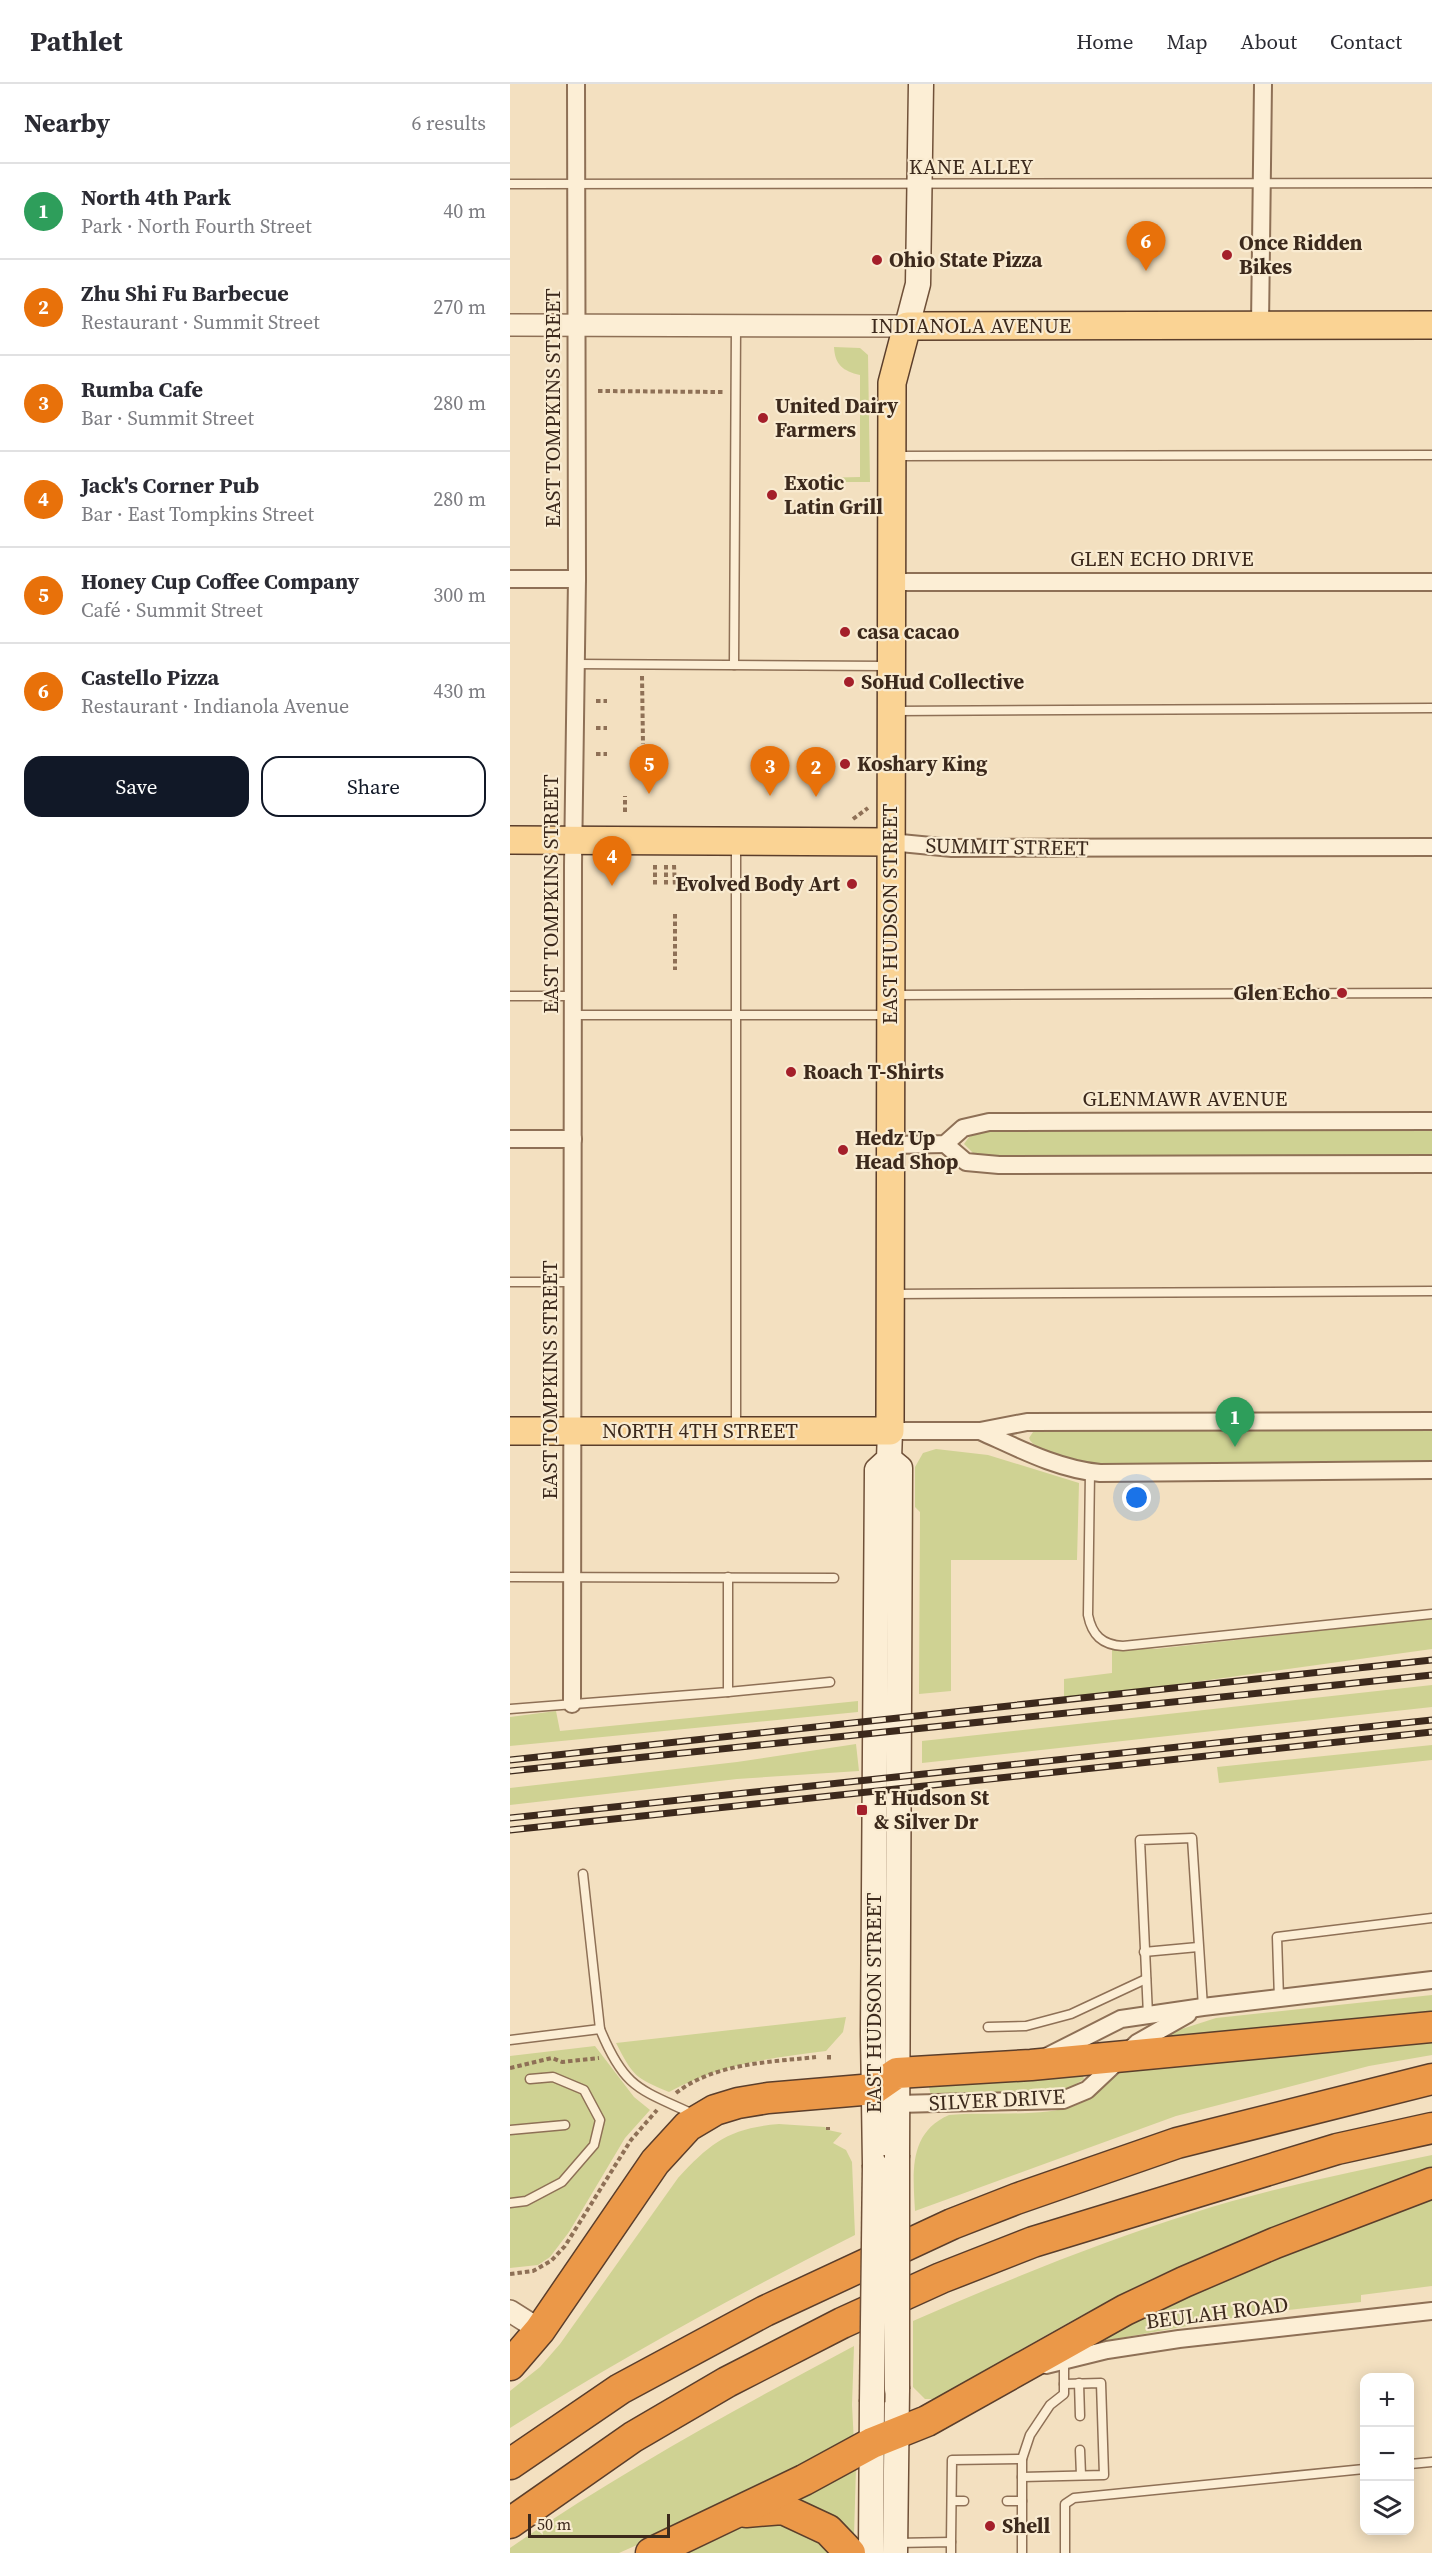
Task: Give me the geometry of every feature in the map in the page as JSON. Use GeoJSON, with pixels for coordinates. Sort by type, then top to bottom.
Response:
{"type":"FeatureCollection","features":[{"type":"Feature","properties":{"kind":"highway"},"geometry":{"type":"LineString","coordinates":[[510,2366],[540,2330],[655,2162],[688,2126],[700,2118],[738,2103],[828,2091],[889,2088],[1031,2065],[1432,2027]]}},
{"type":"Feature","properties":{"kind":"highway"},"geometry":{"type":"LineString","coordinates":[[510,2463],[620,2389],[765,2310],[952,2224],[1016,2199],[1177,2143],[1432,2079]]}},
{"type":"Feature","properties":{"kind":"highway"},"geometry":{"type":"LineString","coordinates":[[510,2523],[633,2437],[727,2382],[842,2323],[931,2282],[1033,2242],[1337,2149],[1432,2128]]}},
{"type":"Feature","properties":{"kind":"highway"},"geometry":{"type":"LineString","coordinates":[[651,2553],[804,2480],[884,2438],[934,2417],[1125,2310],[1184,2282],[1286,2238],[1432,2183]]}},
{"type":"Feature","properties":{"kind":"highway"},"geometry":{"type":"LineString","coordinates":[[734,2513],[783,2509],[828,2530],[850,2553]]}},
{"type":"Feature","properties":{"kind":"main road","name":"EAST HUDSON STREET"},"geometry":{"type":"LineString","coordinates":[[871,2553],[884,2438],[897,2389],[897,2155],[889,2088],[900,1468],[890,1459],[892,383],[918,284],[921,84]]}},
{"type":"Feature","properties":{"kind":"main road","name":"INDIANOLA AVENUE"},"geometry":{"type":"LineString","coordinates":[[907,326],[1432,325]]}},
{"type":"Feature","properties":{"kind":"main road","name":"SUMMIT STREET"},"geometry":{"type":"LineString","coordinates":[[510,840],[890,842]]}},
{"type":"Feature","properties":{"kind":"main road","name":"NORTH 4TH STREET"},"geometry":{"type":"LineString","coordinates":[[510,1431],[890,1431]]}},
{"type":"Feature","properties":{"kind":"main road","name":"EAST HUDSON STREET"},"geometry":{"type":"LineString","coordinates":[[889,2088],[875,2165],[872,2402],[884,2438],[895,2548]]}},
{"type":"Feature","properties":{"kind":"street","name":"EAST TOMPKINS STREET"},"geometry":{"type":"LineString","coordinates":[[572,1704],[573,996],[577,579],[576,84]]}},
{"type":"Feature","properties":{"kind":"street"},"geometry":{"type":"LineString","coordinates":[[1260,325],[1263,84]]}},
{"type":"Feature","properties":{"kind":"street","name":"INDIANOLA AVENUE"},"geometry":{"type":"LineString","coordinates":[[510,325],[907,326]]}},
{"type":"Feature","properties":{"kind":"street"},"geometry":{"type":"LineString","coordinates":[[510,579],[577,579]]}},
{"type":"Feature","properties":{"kind":"street","name":"GLEN ECHO DRIVE"},"geometry":{"type":"LineString","coordinates":[[891,582],[1432,582]]}},
{"type":"Feature","properties":{"kind":"street","name":"SUMMIT STREET"},"geometry":{"type":"LineString","coordinates":[[890,842],[952,848],[1432,847]]}},
{"type":"Feature","properties":{"kind":"street","name":"GLENMAWR AVENUE"},"geometry":{"type":"LineString","coordinates":[[945,1144],[963,1128],[989,1122],[1432,1121]]}},
{"type":"Feature","properties":{"kind":"street"},"geometry":{"type":"LineString","coordinates":[[510,1139],[573,1139]]}},
{"type":"Feature","properties":{"kind":"street"},"geometry":{"type":"LineString","coordinates":[[890,1145],[945,1144],[966,1162],[999,1166],[1432,1164]]}},
{"type":"Feature","properties":{"kind":"street"},"geometry":{"type":"LineString","coordinates":[[890,1431],[980,1431],[1027,1422],[1432,1421]]}},
{"type":"Feature","properties":{"kind":"street"},"geometry":{"type":"LineString","coordinates":[[980,1431],[1034,1456],[1090,1472],[1432,1470]]}},
{"type":"Feature","properties":{"kind":"street","name":"SILVER DRIVE"},"geometry":{"type":"LineString","coordinates":[[1031,2065],[1121,2019],[1432,1980]]}},
{"type":"Feature","properties":{"kind":"street","name":"SILVER DRIVE"},"geometry":{"type":"LineString","coordinates":[[889,2088],[1063,2100],[1087,2090],[1121,2057],[1158,2030],[1203,2007]]}},
{"type":"Feature","properties":{"kind":"street"},"geometry":{"type":"LineString","coordinates":[[510,2311],[540,2330]]}},
{"type":"Feature","properties":{"kind":"street","name":"BEULAH ROAD"},"geometry":{"type":"LineString","coordinates":[[1010,2375],[1107,2350],[1179,2339],[1432,2311]]}},
{"type":"Feature","properties":{"kind":"lane","name":"KANE ALLEY"},"geometry":{"type":"LineString","coordinates":[[510,184],[1432,183]]}},
{"type":"Feature","properties":{"kind":"lane"},"geometry":{"type":"LineString","coordinates":[[734,665],[736,325]]}},
{"type":"Feature","properties":{"kind":"lane"},"geometry":{"type":"LineString","coordinates":[[891,456],[1432,455]]}},
{"type":"Feature","properties":{"kind":"lane"},"geometry":{"type":"LineString","coordinates":[[576,664],[891,666]]}},
{"type":"Feature","properties":{"kind":"lane"},"geometry":{"type":"LineString","coordinates":[[891,711],[1432,708]]}},
{"type":"Feature","properties":{"kind":"lane"},"geometry":{"type":"LineString","coordinates":[[736,841],[736,1431]]}},
{"type":"Feature","properties":{"kind":"lane"},"geometry":{"type":"LineString","coordinates":[[573,1015],[736,1015],[890,1005],[1432,993]]}},
{"type":"Feature","properties":{"kind":"lane"},"geometry":{"type":"LineString","coordinates":[[510,996],[573,996]]}},
{"type":"Feature","properties":{"kind":"lane"},"geometry":{"type":"LineString","coordinates":[[510,1282],[573,1282]]}},
{"type":"Feature","properties":{"kind":"lane"},"geometry":{"type":"LineString","coordinates":[[892,1293],[1432,1291]]}},
{"type":"Feature","properties":{"kind":"lane"},"geometry":{"type":"LineString","coordinates":[[1090,1472],[1088,1615],[1090,1627],[1103,1642],[1123,1646],[1432,1614]]}},
{"type":"Feature","properties":{"kind":"lane"},"geometry":{"type":"LineString","coordinates":[[510,1577],[834,1578]]}},
{"type":"Feature","properties":{"kind":"lane"},"geometry":{"type":"LineString","coordinates":[[728,1577],[728,1692]]}},
{"type":"Feature","properties":{"kind":"lane"},"geometry":{"type":"LineString","coordinates":[[510,1709],[830,1682]]}},
{"type":"Feature","properties":{"kind":"lane"},"geometry":{"type":"LineString","coordinates":[[1148,2015],[1140,1840],[1192,1838],[1203,2007]]}},
{"type":"Feature","properties":{"kind":"lane"},"geometry":{"type":"LineString","coordinates":[[583,1874],[600,2029],[611,2055],[624,2076],[644,2092],[700,2118]]}},
{"type":"Feature","properties":{"kind":"lane"},"geometry":{"type":"LineString","coordinates":[[1280,1999],[1276,1937],[1432,1918]]}},
{"type":"Feature","properties":{"kind":"lane"},"geometry":{"type":"LineString","coordinates":[[1144,1952],[1198,1947]]}},
{"type":"Feature","properties":{"kind":"lane"},"geometry":{"type":"LineString","coordinates":[[988,2026],[1026,2025],[1071,2014],[1146,1979]]}},
{"type":"Feature","properties":{"kind":"lane"},"geometry":{"type":"LineString","coordinates":[[510,2040],[600,2029]]}},
{"type":"Feature","properties":{"kind":"lane"},"geometry":{"type":"LineString","coordinates":[[510,2203],[526,2201],[562,2182],[594,2145],[600,2120],[584,2090],[554,2077],[530,2079]]}},
{"type":"Feature","properties":{"kind":"lane"},"geometry":{"type":"LineString","coordinates":[[510,2130],[565,2125]]}},
{"type":"Feature","properties":{"kind":"lane"},"geometry":{"type":"LineString","coordinates":[[1022,2553],[1022,2459],[1035,2427],[1050,2405],[1064,2394],[1064,2361]]}},
{"type":"Feature","properties":{"kind":"lane"},"geometry":{"type":"LineString","coordinates":[[1079,2383],[1080,2416]]}},
{"type":"Feature","properties":{"kind":"lane"},"geometry":{"type":"LineString","coordinates":[[1022,2477],[1104,2475],[1101,2383],[1064,2384]]}},
{"type":"Feature","properties":{"kind":"lane"},"geometry":{"type":"LineString","coordinates":[[1080,2450],[1081,2475]]}},
{"type":"Feature","properties":{"kind":"lane"},"geometry":{"type":"LineString","coordinates":[[951,2553],[952,2460],[1022,2459]]}},
{"type":"Feature","properties":{"kind":"lane"},"geometry":{"type":"LineString","coordinates":[[1414,2464],[1432,2462]]}},
{"type":"Feature","properties":{"kind":"lane"},"geometry":{"type":"LineString","coordinates":[[1065,2553],[1065,2504],[1074,2499],[1360,2470]]}},
{"type":"Feature","properties":{"kind":"lane"},"geometry":{"type":"LineString","coordinates":[[952,2500],[964,2501]]}},
{"type":"Feature","properties":{"kind":"lane"},"geometry":{"type":"LineString","coordinates":[[1007,2502],[1022,2501]]}},
{"type":"Feature","properties":{"kind":"lane"},"geometry":{"type":"LineString","coordinates":[[895,2548],[951,2542]]}},
{"type":"Feature","properties":{"kind":"path"},"geometry":{"type":"LineString","coordinates":[[598,391],[736,392]]}},
{"type":"Feature","properties":{"kind":"path"},"geometry":{"type":"LineString","coordinates":[[642,665],[643,744]]}},
{"type":"Feature","properties":{"kind":"path"},"geometry":{"type":"LineString","coordinates":[[596,701],[607,701]]}},
{"type":"Feature","properties":{"kind":"path"},"geometry":{"type":"LineString","coordinates":[[596,728],[607,728]]}},
{"type":"Feature","properties":{"kind":"path"},"geometry":{"type":"LineString","coordinates":[[596,754],[607,754]]}},
{"type":"Feature","properties":{"kind":"path"},"geometry":{"type":"LineString","coordinates":[[625,796],[625,812]]}},
{"type":"Feature","properties":{"kind":"path"},"geometry":{"type":"LineString","coordinates":[[655,865],[655,887]]}},
{"type":"Feature","properties":{"kind":"path"},"geometry":{"type":"LineString","coordinates":[[666,865],[666,887]]}},
{"type":"Feature","properties":{"kind":"path"},"geometry":{"type":"LineString","coordinates":[[674,865],[675,886]]}},
{"type":"Feature","properties":{"kind":"path"},"geometry":{"type":"LineString","coordinates":[[675,914],[675,970]]}},
{"type":"Feature","properties":{"kind":"path"},"geometry":{"type":"LineString","coordinates":[[510,2068],[525,2066],[542,2059],[552,2058],[562,2062],[611,2055]]}},
{"type":"Feature","properties":{"kind":"path"},"geometry":{"type":"LineString","coordinates":[[829,2055],[829,2062]]}},
{"type":"Feature","properties":{"kind":"green space"},"geometry":{"type":"Polygon","coordinates":[[[834,347],[860,348],[868,355],[870,482],[817,482],[817,478],[860,477],[860,375],[838,363],[834,347]]]}},
{"type":"Feature","properties":{"kind":"green space"},"geometry":{"type":"Polygon","coordinates":[[[1432,1129],[1432,1156],[984,1157],[975,1155],[964,1144],[969,1137],[983,1131],[1432,1129]]]}},
{"type":"Feature","properties":{"kind":"green space"},"geometry":{"type":"Polygon","coordinates":[[[1432,1429],[1432,1463],[1103,1464],[1050,1452],[1040,1448],[1029,1438],[1033,1432],[1040,1430],[1432,1429]]]}},
{"type":"Feature","properties":{"kind":"green space"},"geometry":{"type":"Polygon","coordinates":[[[936,1449],[988,1455],[1079,1483],[1077,1560],[951,1560],[951,1691],[919,1694],[920,1512],[915,1507],[915,1467],[923,1453],[936,1449]]]}},
{"type":"Feature","properties":{"kind":"green space"},"geometry":{"type":"Polygon","coordinates":[[[1432,1618],[1432,1649],[1064,1700],[1064,1679],[1112,1673],[1112,1645],[1155,1649],[1432,1618]]]}},
{"type":"Feature","properties":{"kind":"green space"},"geometry":{"type":"Polygon","coordinates":[[[1432,1685],[1432,1707],[922,1763],[922,1741],[1432,1685]]]}},
{"type":"Feature","properties":{"kind":"green space"},"geometry":{"type":"Polygon","coordinates":[[[858,1701],[858,1712],[510,1746],[510,1717],[556,1711],[560,1731],[858,1701]]]}},
{"type":"Feature","properties":{"kind":"green space"},"geometry":{"type":"Polygon","coordinates":[[[856,1744],[859,1771],[737,1779],[510,1805],[510,1788],[737,1762],[856,1744]]]}},
{"type":"Feature","properties":{"kind":"green space"},"geometry":{"type":"Polygon","coordinates":[[[1432,1745],[1432,1760],[1219,1783],[1217,1767],[1432,1745]]]}},
{"type":"Feature","properties":{"kind":"green space"},"geometry":{"type":"Polygon","coordinates":[[[1432,1995],[1432,2012],[1162,2045],[1160,2036],[1216,2018],[1432,1995]]]}},
{"type":"Feature","properties":{"kind":"green space"},"geometry":{"type":"Polygon","coordinates":[[[846,2017],[843,2032],[826,2051],[765,2060],[726,2069],[688,2082],[669,2092],[636,2075],[616,2043],[846,2017]]]}},
{"type":"Feature","properties":{"kind":"green space"},"geometry":{"type":"Polygon","coordinates":[[[1432,2037],[1432,2055],[1369,2066],[1176,2116],[915,2211],[914,2169],[920,2143],[926,2132],[949,2115],[1046,2112],[1074,2106],[1094,2095],[1121,2069],[1432,2037]]]}},
{"type":"Feature","properties":{"kind":"green space"},"geometry":{"type":"Polygon","coordinates":[[[595,2046],[634,2097],[650,2110],[625,2138],[569,2232],[550,2257],[538,2265],[510,2268],[510,2056],[595,2046]]]}},
{"type":"Feature","properties":{"kind":"green space"},"geometry":{"type":"Polygon","coordinates":[[[1082,2073],[1084,2079],[1068,2089],[1052,2092],[931,2096],[929,2087],[1082,2073]]]}},
{"type":"Feature","properties":{"kind":"green space"},"geometry":{"type":"Polygon","coordinates":[[[779,2124],[825,2127],[828,2130],[842,2133],[833,2143],[846,2150],[852,2162],[855,2235],[680,2327],[510,2428],[510,2391],[540,2367],[560,2344],[678,2178],[701,2155],[722,2139],[747,2129],[779,2124]]]}},
{"type":"Feature","properties":{"kind":"green space"},"geometry":{"type":"Polygon","coordinates":[[[1432,2155],[1432,2171],[1303,2216],[1145,2282],[1084,2314],[936,2399],[925,2399],[913,2387],[913,2321],[1052,2263],[1193,2213],[1282,2188],[1432,2155]]]}},
{"type":"Feature","properties":{"kind":"green space"},"geometry":{"type":"Polygon","coordinates":[[[1432,2194],[1432,2286],[1361,2295],[1361,2302],[1260,2313],[1104,2341],[1101,2334],[1168,2300],[1432,2194]]]}},
{"type":"Feature","properties":{"kind":"green space"},"geometry":{"type":"Polygon","coordinates":[[[854,2346],[852,2405],[854,2443],[850,2450],[619,2553],[510,2553],[510,2548],[636,2467],[854,2346]]]}},
{"type":"Feature","properties":{"kind":"green space"},"geometry":{"type":"Polygon","coordinates":[[[856,2468],[854,2536],[788,2497],[856,2468]]]}},
{"type":"Feature","properties":{"kind":"green space"},"geometry":{"type":"Polygon","coordinates":[[[786,2520],[839,2553],[679,2553],[749,2521],[786,2520]]]}},
{"type":"Feature","properties":{"kind":"railway"},"geometry":{"type":"LineString","coordinates":[[510,1760],[1432,1660]]}},
{"type":"Feature","properties":{"kind":"railway"},"geometry":{"type":"LineString","coordinates":[[510,1771],[1432,1675]]}},
{"type":"Feature","properties":{"kind":"railway"},"geometry":{"type":"LineString","coordinates":[[510,1818],[1432,1720]]}},
{"type":"Feature","properties":{"kind":"railway"},"geometry":{"type":"LineString","coordinates":[[510,1830],[1432,1732]]}},
{"type":"Feature","properties":{"kind":"place","name":"Once Ridden Bikes"},"geometry":{"type":"Point","coordinates":[1227,255]}},
{"type":"Feature","properties":{"kind":"place","name":"Ohio State Pizza"},"geometry":{"type":"Point","coordinates":[877,260]}},
{"type":"Feature","properties":{"kind":"place","name":"Castello Pizza"},"geometry":{"type":"Point","coordinates":[1146,271]}},
{"type":"Feature","properties":{"kind":"place","name":"United Dairy Farmers"},"geometry":{"type":"Point","coordinates":[763,418]}},
{"type":"Feature","properties":{"kind":"place","name":"Exotic Latin Grill"},"geometry":{"type":"Point","coordinates":[772,495]}},
{"type":"Feature","properties":{"kind":"place","name":"casa cacao"},"geometry":{"type":"Point","coordinates":[845,632]}},
{"type":"Feature","properties":{"kind":"place","name":"SoHud Collective"},"geometry":{"type":"Point","coordinates":[849,682]}},
{"type":"Feature","properties":{"kind":"place","name":"Koshary King"},"geometry":{"type":"Point","coordinates":[845,764]}},
{"type":"Feature","properties":{"kind":"place","name":"Honey Cup Coffee Company"},"geometry":{"type":"Point","coordinates":[649,794]}},
{"type":"Feature","properties":{"kind":"place","name":"Rumba Cafe"},"geometry":{"type":"Point","coordinates":[770,796]}},
{"type":"Feature","properties":{"kind":"place","name":"Zhu Shi Fu Barbecue"},"geometry":{"type":"Point","coordinates":[816,797]}},
{"type":"Feature","properties":{"kind":"place","name":"Evolved Body Art"},"geometry":{"type":"Point","coordinates":[852,884]}},
{"type":"Feature","properties":{"kind":"place","name":"Jack's Corner Pub"},"geometry":{"type":"Point","coordinates":[612,886]}},
{"type":"Feature","properties":{"kind":"place","name":"Glen Echo"},"geometry":{"type":"Point","coordinates":[1342,993]}},
{"type":"Feature","properties":{"kind":"place","name":"Roach T-Shirts"},"geometry":{"type":"Point","coordinates":[791,1072]}},
{"type":"Feature","properties":{"kind":"place","name":"Hedz Up Head Shop"},"geometry":{"type":"Point","coordinates":[843,1150]}},
{"type":"Feature","properties":{"kind":"place","name":"North 4th Park"},"geometry":{"type":"Point","coordinates":[1235,1447]}},
{"type":"Feature","properties":{"kind":"place","name":"E Hudson St & Silver Dr"},"geometry":{"type":"Point","coordinates":[862,1810]}},
{"type":"Feature","properties":{"kind":"place","name":"Shell"},"geometry":{"type":"Point","coordinates":[990,2526]}}]}
